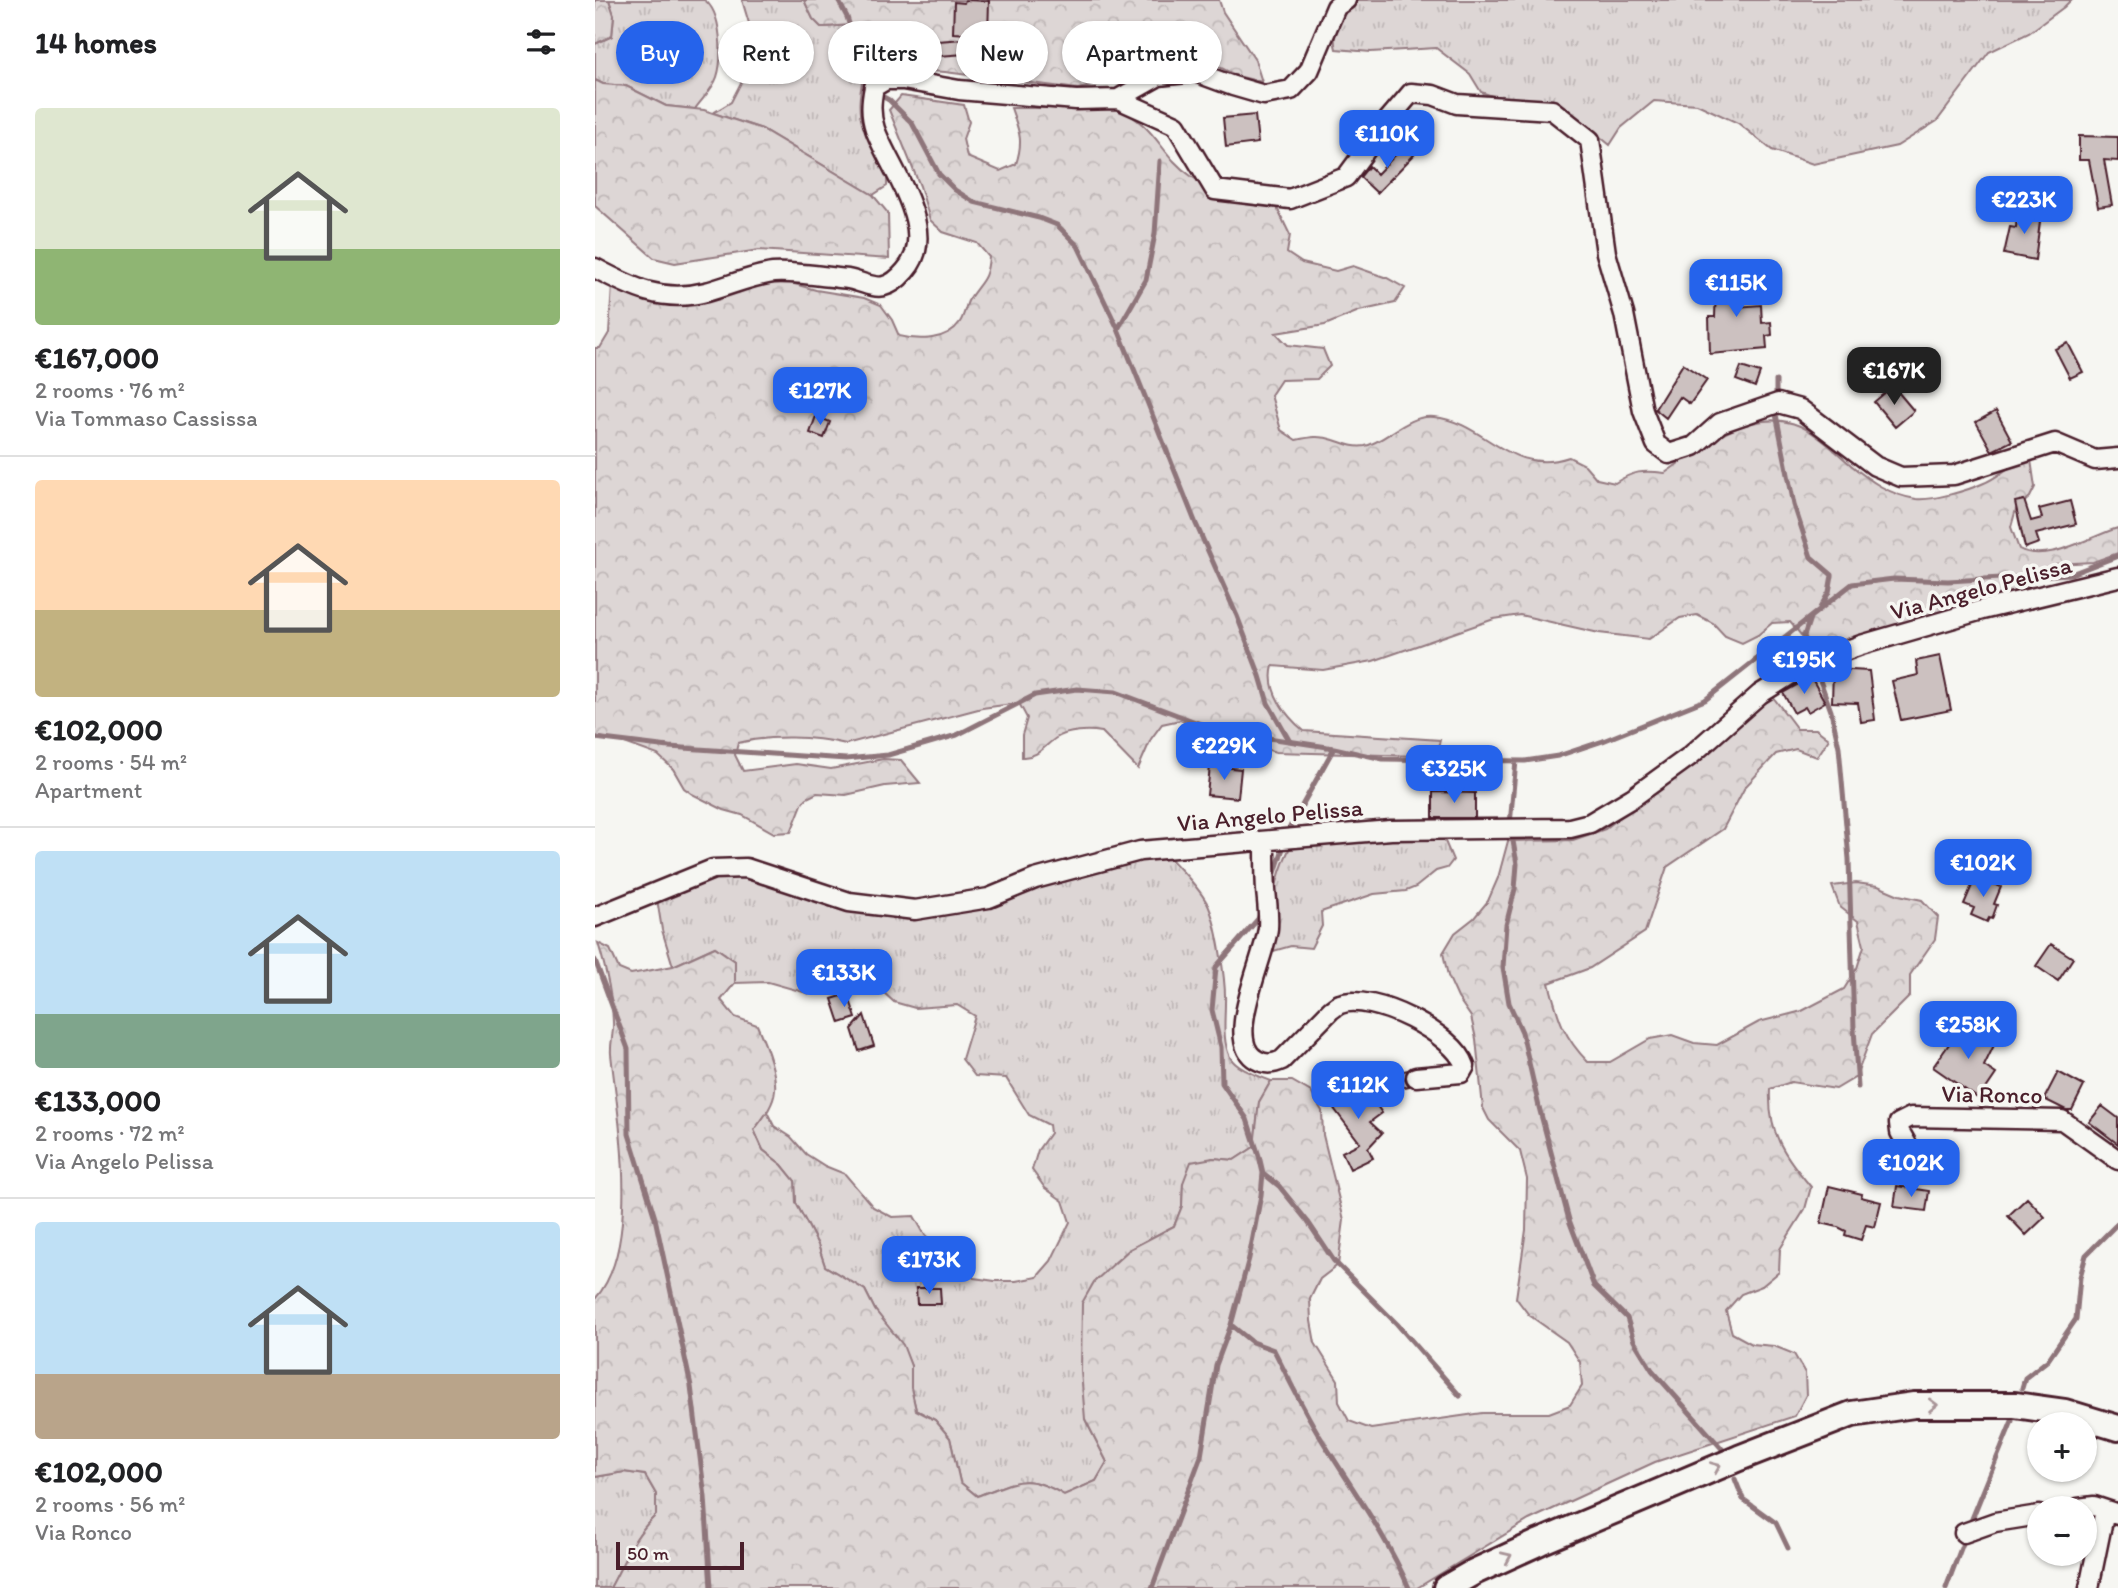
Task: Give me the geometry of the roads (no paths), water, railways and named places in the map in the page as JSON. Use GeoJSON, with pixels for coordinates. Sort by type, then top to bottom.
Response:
{"type":"FeatureCollection","features":[{"type":"Feature","properties":{"kind":"highway"},"geometry":{"type":"LineString","coordinates":[[1446,1588],[1540,1542],[1739,1458],[1852,1414],[1914,1405],[2015,1405],[2065,1412],[2118,1428]]}},
{"type":"Feature","properties":{"kind":"street"},"geometry":{"type":"LineString","coordinates":[[1118,99],[1159,76],[1195,72],[1264,94],[1291,90],[1310,71],[1336,7],[1346,0]]}},
{"type":"Feature","properties":{"kind":"street"},"geometry":{"type":"LineString","coordinates":[[595,268],[647,293],[679,296],[706,292],[776,272],[849,280],[881,288],[897,281],[914,262],[919,240],[903,186],[875,129],[870,106],[874,87],[886,80],[902,80],[959,90],[1063,99],[1118,99],[1176,125],[1215,190],[1290,198],[1346,177],[1411,93],[1433,95],[1457,104],[1552,110],[1590,140],[1606,253],[1624,314],[1643,411],[1656,444],[1669,454],[1694,446],[1720,423],[1778,403],[1800,408],[1875,466],[1901,477],[1955,475],[2055,443],[2095,460],[2118,458]]}},
{"type":"Feature","properties":{"kind":"street","name":"Via Angelo Pelissa"},"geometry":{"type":"LineString","coordinates":[[595,918],[713,869],[729,867],[765,873],[849,902],[915,910],[989,898],[1035,879],[1140,851],[1391,830],[1570,828],[1590,823],[1641,791],[1690,756],[1760,694],[1806,665],[1861,645],[1982,610],[2118,577]]}},
{"type":"Feature","properties":{"kind":"street"},"geometry":{"type":"LineString","coordinates":[[1265,841],[1268,924],[1244,1017],[1242,1041],[1252,1058],[1273,1064],[1282,1060],[1331,1010],[1340,1004],[1360,1003],[1387,1008],[1413,1019],[1442,1037],[1459,1053],[1465,1066],[1461,1073],[1416,1077]]}},
{"type":"Feature","properties":{"kind":"street","name":"Via Ronco"},"geometry":{"type":"LineString","coordinates":[[1918,1164],[1900,1132],[1899,1123],[1911,1117],[2062,1120],[2118,1160]]}},
{"type":"Feature","properties":{"kind":"street"},"geometry":{"type":"LineString","coordinates":[[2089,1588],[2111,1512]]}},
{"type":"Feature","properties":{"kind":"street"},"geometry":{"type":"LineString","coordinates":[[1964,1533],[1995,1522],[2027,1517]]}},
{"type":"Feature","properties":{"kind":"waterway"},"geometry":{"type":"LineString","coordinates":[[838,0],[847,17],[869,89]]}},
{"type":"Feature","properties":{"kind":"waterway"},"geometry":{"type":"LineString","coordinates":[[878,94],[889,100],[912,123],[939,174],[955,190],[974,202],[1057,225],[1078,246],[1118,329],[1196,524],[1237,616],[1268,703],[1289,740]]}},
{"type":"Feature","properties":{"kind":"waterway"},"geometry":{"type":"LineString","coordinates":[[1118,329],[1146,280],[1155,234],[1160,161]]}},
{"type":"Feature","properties":{"kind":"waterway"},"geometry":{"type":"LineString","coordinates":[[1776,381],[1776,399]]}},
{"type":"Feature","properties":{"kind":"waterway"},"geometry":{"type":"LineString","coordinates":[[1775,409],[1794,505],[1811,557],[1832,575],[1829,592],[1820,608]]}},
{"type":"Feature","properties":{"kind":"waterway"},"geometry":{"type":"LineString","coordinates":[[595,738],[669,747],[846,759],[888,755],[957,735],[1035,695],[1077,689],[1116,692],[1217,730],[1334,748],[1383,759],[1525,761],[1558,756],[1603,741],[1705,700],[1852,584],[1894,579],[1948,581],[2071,574],[2118,556]]}},
{"type":"Feature","properties":{"kind":"waterway"},"geometry":{"type":"LineString","coordinates":[[1810,618],[1804,636],[1831,711],[1839,747],[1849,859],[1858,1087]]}},
{"type":"Feature","properties":{"kind":"waterway"},"geometry":{"type":"LineString","coordinates":[[1272,882],[1290,827],[1334,748]]}},
{"type":"Feature","properties":{"kind":"waterway"},"geometry":{"type":"LineString","coordinates":[[1516,761],[1510,824],[1517,864],[1515,889],[1506,925],[1503,967],[1509,1003],[1522,1032],[1569,1220],[1594,1286],[1627,1318],[1634,1341],[1652,1370],[1724,1451]]}},
{"type":"Feature","properties":{"kind":"waterway"},"geometry":{"type":"LineString","coordinates":[[1152,1588],[1201,1456],[1216,1365],[1231,1325],[1249,1258],[1261,1195],[1263,1173],[1247,1119],[1222,1083],[1221,1047],[1212,1010],[1216,967],[1258,919],[1261,911]]}},
{"type":"Feature","properties":{"kind":"waterway"},"geometry":{"type":"LineString","coordinates":[[595,960],[628,1049],[629,1134],[655,1218],[691,1386],[705,1497],[711,1588]]}},
{"type":"Feature","properties":{"kind":"waterway"},"geometry":{"type":"LineString","coordinates":[[1263,1173],[1279,1186],[1334,1261],[1397,1324],[1460,1396]]}},
{"type":"Feature","properties":{"kind":"waterway"},"geometry":{"type":"LineString","coordinates":[[2022,1388],[2025,1378],[2048,1360],[2076,1319],[2080,1277],[2086,1255],[2118,1223]]}},
{"type":"Feature","properties":{"kind":"waterway"},"geometry":{"type":"LineString","coordinates":[[1231,1325],[1252,1342],[1274,1350],[1309,1418],[1379,1531],[1409,1588]]}},
{"type":"Feature","properties":{"kind":"waterway"},"geometry":{"type":"LineString","coordinates":[[1969,1526],[2012,1421]]}},
{"type":"Feature","properties":{"kind":"waterway"},"geometry":{"type":"LineString","coordinates":[[1735,1479],[1743,1499],[1776,1523],[1788,1548]]}},
{"type":"Feature","properties":{"kind":"waterway"},"geometry":{"type":"LineString","coordinates":[[1946,1588],[1966,1535]]}}]}
